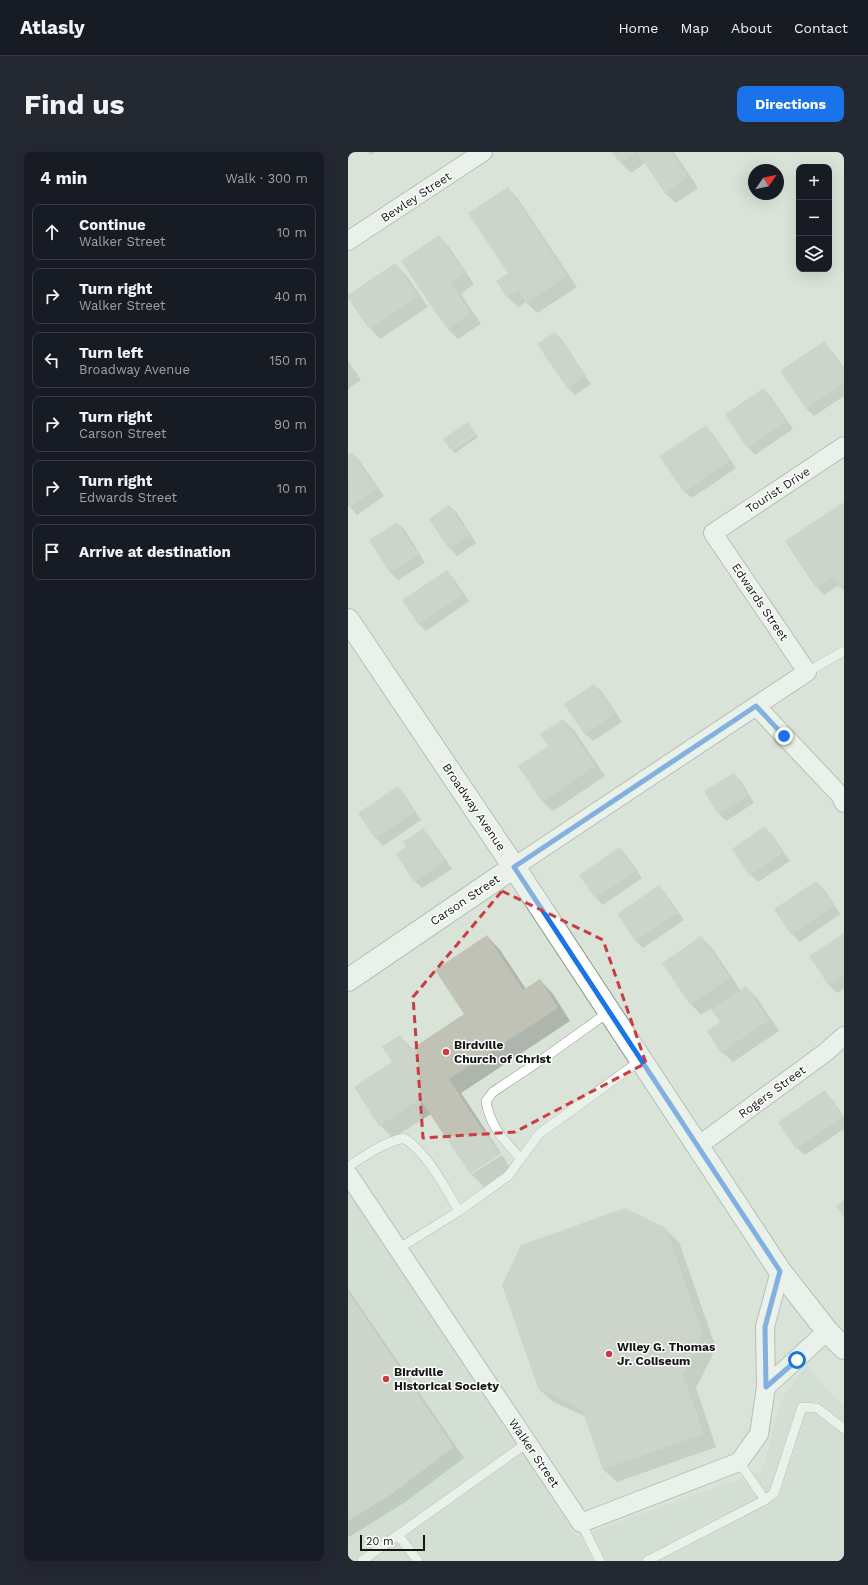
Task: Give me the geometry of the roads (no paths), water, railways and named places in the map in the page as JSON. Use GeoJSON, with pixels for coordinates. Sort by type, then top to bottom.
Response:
{"type":"FeatureCollection","features":[{"type":"Feature","properties":{"kind":"main road","name":"Broadway Avenue"},"geometry":{"type":"LineString","coordinates":[[348,620],[610,1011],[780,1271],[827,1331],[844,1348]]}},
{"type":"Feature","properties":{"kind":"main road","name":"Carson Street"},"geometry":{"type":"LineString","coordinates":[[348,980],[514,867]]}},
{"type":"Feature","properties":{"kind":"street","name":"Bewley Street"},"geometry":{"type":"LineString","coordinates":[[348,241],[484,152]]}},
{"type":"Feature","properties":{"kind":"street","name":"Tourist Drive"},"geometry":{"type":"LineString","coordinates":[[713,533],[844,446]]}},
{"type":"Feature","properties":{"kind":"street","name":"Edwards Street"},"geometry":{"type":"LineString","coordinates":[[713,533],[807,672]]}},
{"type":"Feature","properties":{"kind":"street","name":"Carson Street"},"geometry":{"type":"LineString","coordinates":[[514,867],[807,672]]}},
{"type":"Feature","properties":{"kind":"street"},"geometry":{"type":"LineString","coordinates":[[756,706],[840,795],[844,803]]}},
{"type":"Feature","properties":{"kind":"street","name":"Rogers Street"},"geometry":{"type":"LineString","coordinates":[[698,1146],[826,1052],[844,1036]]}},
{"type":"Feature","properties":{"kind":"street","name":"Walker Street"},"geometry":{"type":"LineString","coordinates":[[348,1174],[581,1523]]}},
{"type":"Feature","properties":{"kind":"street"},"geometry":{"type":"LineString","coordinates":[[581,1523],[739,1462],[759,1434],[766,1387],[765,1327],[780,1271]]}},
{"type":"Feature","properties":{"kind":"street"},"geometry":{"type":"LineString","coordinates":[[766,1387],[827,1331]]}},
{"type":"Feature","properties":{"kind":"lane","name":"Carson Street"},"geometry":{"type":"LineString","coordinates":[[807,672],[844,651]]}},
{"type":"Feature","properties":{"kind":"lane"},"geometry":{"type":"LineString","coordinates":[[521,1159],[494,1127],[487,1112],[486,1101],[493,1092],[610,1011]]}},
{"type":"Feature","properties":{"kind":"lane"},"geometry":{"type":"LineString","coordinates":[[398,1249],[459,1212],[508,1176],[539,1134],[642,1060]]}},
{"type":"Feature","properties":{"kind":"lane"},"geometry":{"type":"LineString","coordinates":[[348,1167],[372,1150],[391,1141],[404,1138],[414,1145],[444,1184],[459,1212]]}},
{"type":"Feature","properties":{"kind":"lane"},"geometry":{"type":"LineString","coordinates":[[647,1561],[765,1500],[774,1493],[802,1407],[817,1408],[844,1429]]}},
{"type":"Feature","properties":{"kind":"lane"},"geometry":{"type":"LineString","coordinates":[[362,1561],[527,1443]]}},
{"type":"Feature","properties":{"kind":"lane"},"geometry":{"type":"LineString","coordinates":[[739,1462],[765,1500]]}},
{"type":"Feature","properties":{"kind":"lane"},"geometry":{"type":"LineString","coordinates":[[581,1523],[600,1561]]}},
{"type":"Feature","properties":{"kind":"lane"},"geometry":{"type":"LineString","coordinates":[[398,1535],[418,1561]]}},
{"type":"Feature","properties":{"kind":"place","name":"Birdville Church of Christ"},"geometry":{"type":"Point","coordinates":[446,1052]}},
{"type":"Feature","properties":{"kind":"place","name":"Wiley G. Thomas Jr. Coliseum"},"geometry":{"type":"Point","coordinates":[609,1354]}},
{"type":"Feature","properties":{"kind":"place","name":"Birdville Historical Society"},"geometry":{"type":"Point","coordinates":[386,1379]}}]}
